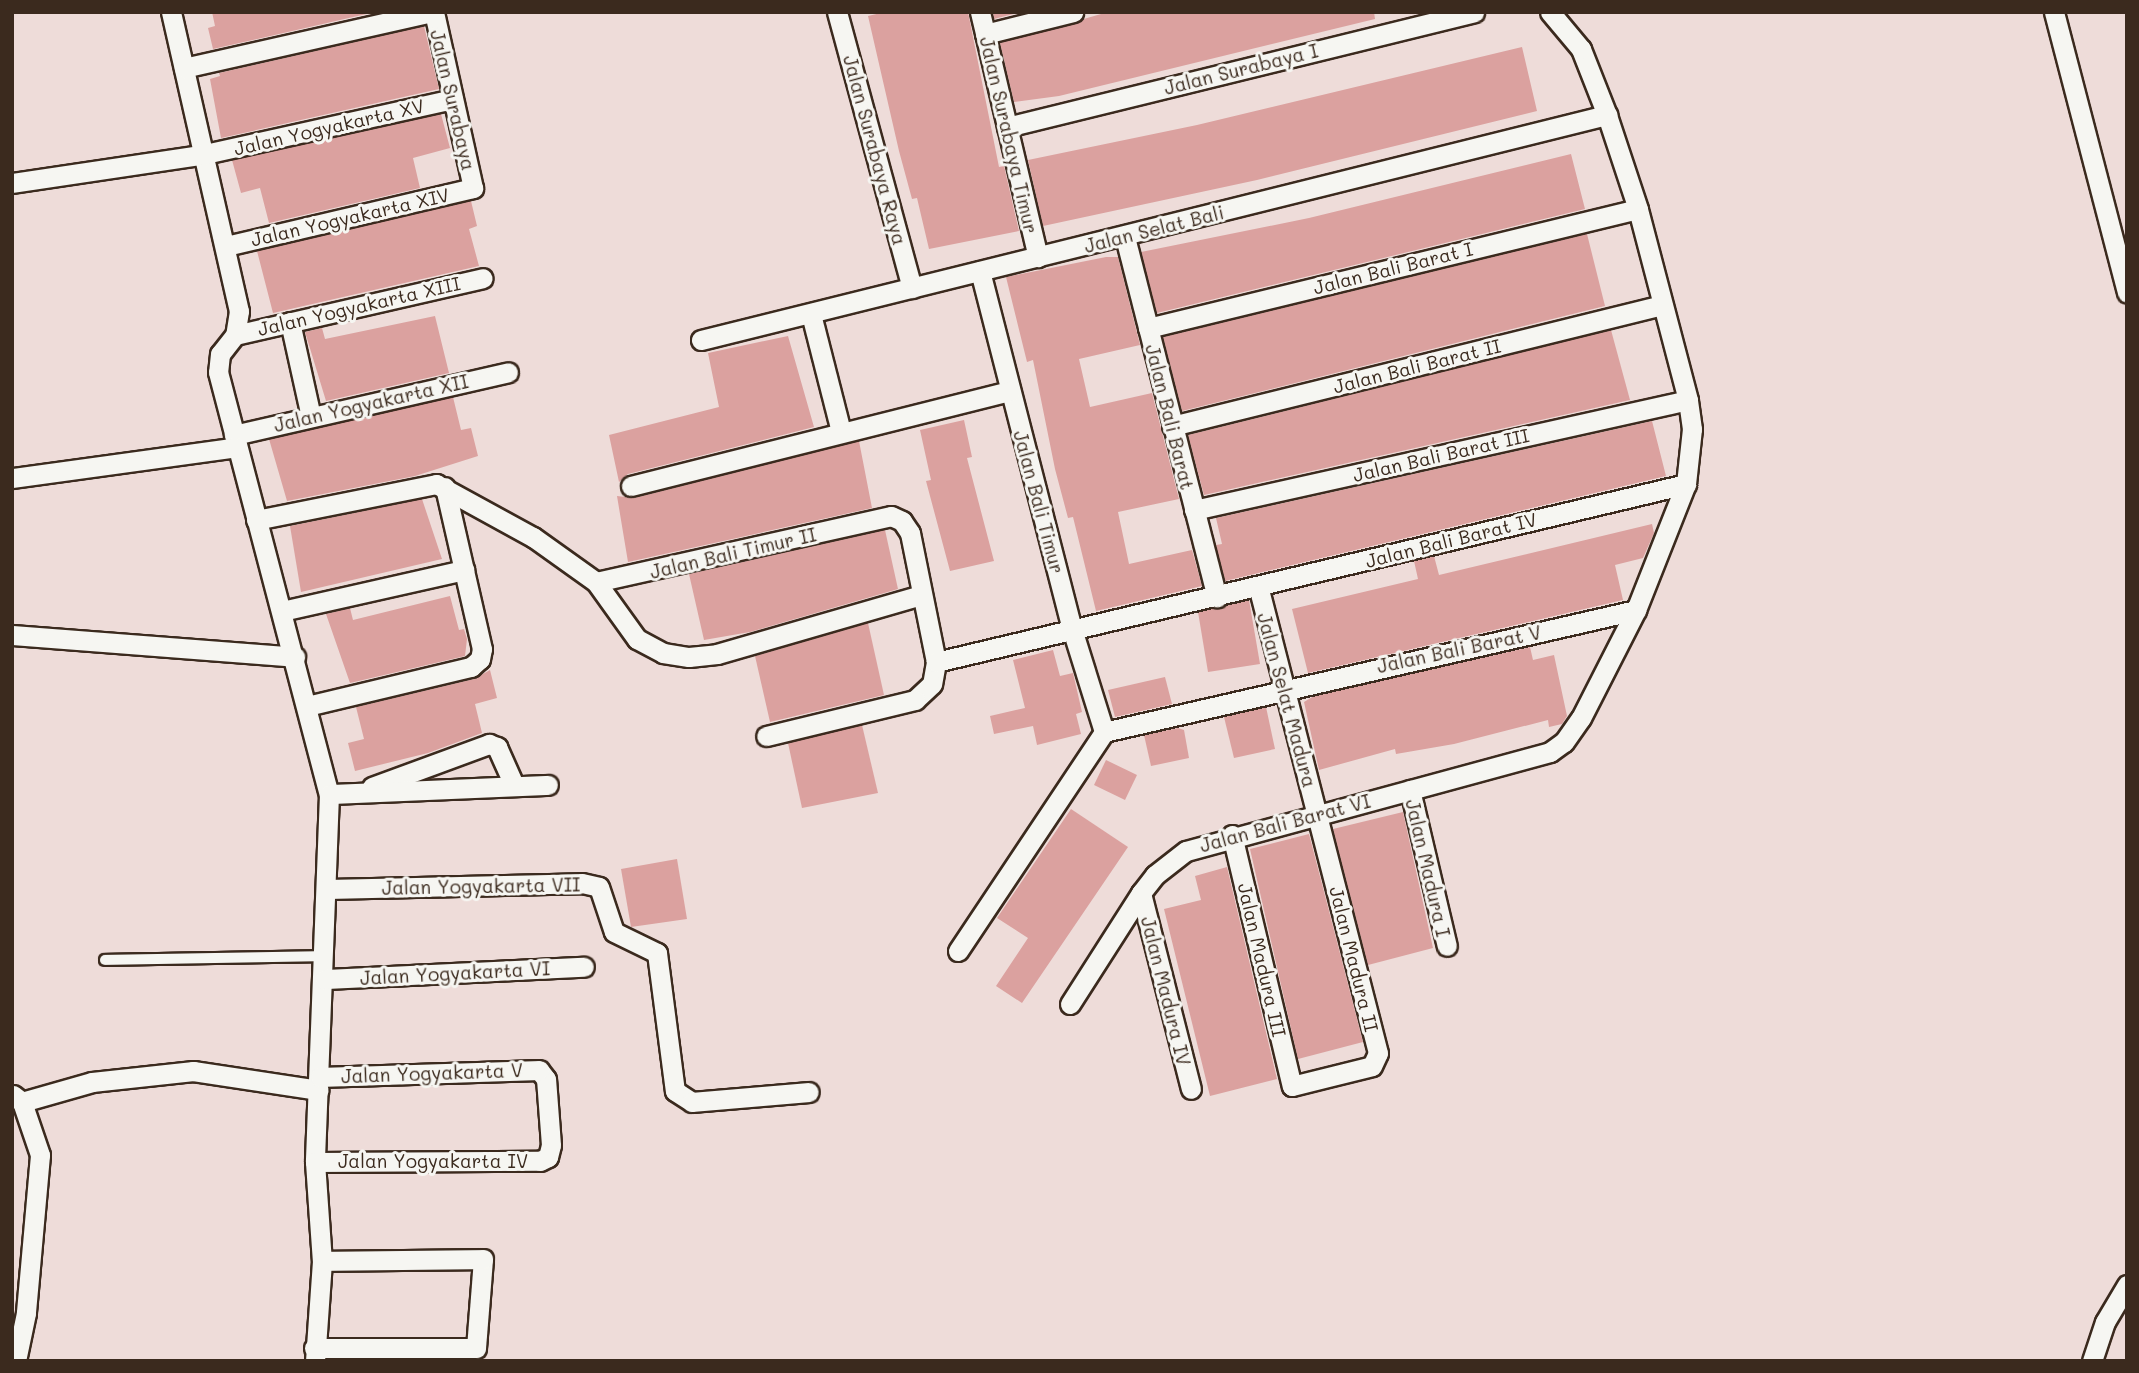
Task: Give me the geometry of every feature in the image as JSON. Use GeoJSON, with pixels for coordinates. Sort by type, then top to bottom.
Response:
{"type":"FeatureCollection","features":[{"type":"Feature","properties":{"kind":"street"},"geometry":{"type":"LineString","coordinates":[[172,12],[239,311],[235,334],[218,362],[256,520],[295,657],[329,794],[326,956],[315,1162],[322,1261],[314,1354],[476,1348],[482,1259],[322,1261]]}},
{"type":"Feature","properties":{"kind":"street"},"geometry":{"type":"LineString","coordinates":[[184,68],[433,12]]}},
{"type":"Feature","properties":{"kind":"street","name":"Jalan Surabaya"},"geometry":{"type":"LineString","coordinates":[[433,12],[473,188]]}},
{"type":"Feature","properties":{"kind":"street","name":"Jalan Surabaya Raya"},"geometry":{"type":"LineString","coordinates":[[837,12],[912,288]]}},
{"type":"Feature","properties":{"kind":"street","name":"Jalan Surabaya Timur"},"geometry":{"type":"LineString","coordinates":[[980,12],[1038,257]]}},
{"type":"Feature","properties":{"kind":"street"},"geometry":{"type":"LineString","coordinates":[[985,34],[1073,12]]}},
{"type":"Feature","properties":{"kind":"street","name":"Jalan Surabaya I"},"geometry":{"type":"LineString","coordinates":[[1007,127],[1475,12]]}},
{"type":"Feature","properties":{"kind":"street","name":"Jalan Bali Barat VI"},"geometry":{"type":"LineString","coordinates":[[1070,1004],[1141,892],[1155,874],[1186,851],[1232,835],[1532,758],[1564,742],[1636,610],[1686,484],[1692,429],[1688,400],[1637,209],[1607,115],[1581,49],[1550,12]]}},
{"type":"Feature","properties":{"kind":"street"},"geometry":{"type":"LineString","coordinates":[[2054,12],[2127,293]]}},
{"type":"Feature","properties":{"kind":"street","name":"Jalan Yogyakarta XV"},"geometry":{"type":"LineString","coordinates":[[12,183],[205,154],[453,99]]}},
{"type":"Feature","properties":{"kind":"street","name":"Jalan Selat Bali"},"geometry":{"type":"LineString","coordinates":[[701,340],[1125,237],[1607,115]]}},
{"type":"Feature","properties":{"kind":"street","name":"Jalan Yogyakarta XIV"},"geometry":{"type":"LineString","coordinates":[[226,246],[473,188]]}},
{"type":"Feature","properties":{"kind":"street","name":"Jalan Bali Barat I"},"geometry":{"type":"LineString","coordinates":[[1148,328],[1637,209]]}},
{"type":"Feature","properties":{"kind":"street","name":"Jalan Bali Barat"},"geometry":{"type":"LineString","coordinates":[[1125,237],[1217,597]]}},
{"type":"Feature","properties":{"kind":"street","name":"Jalan Bali Timur"},"geometry":{"type":"LineString","coordinates":[[979,271],[1072,629],[1104,732]]}},
{"type":"Feature","properties":{"kind":"street","name":"Jalan Yogyakarta XIII"},"geometry":{"type":"LineString","coordinates":[[235,334],[484,278]]}},
{"type":"Feature","properties":{"kind":"street","name":"Jalan Bali Barat II"},"geometry":{"type":"LineString","coordinates":[[1172,426],[1662,305]]}},
{"type":"Feature","properties":{"kind":"street"},"geometry":{"type":"LineString","coordinates":[[810,314],[841,432]]}},
{"type":"Feature","properties":{"kind":"street"},"geometry":{"type":"LineString","coordinates":[[290,322],[311,417]]}},
{"type":"Feature","properties":{"kind":"street","name":"Jalan Yogyakarta XII"},"geometry":{"type":"LineString","coordinates":[[12,478],[236,441],[311,417],[508,372]]}},
{"type":"Feature","properties":{"kind":"street"},"geometry":{"type":"LineString","coordinates":[[631,486],[1010,391]]}},
{"type":"Feature","properties":{"kind":"street","name":"Jalan Bali Barat III"},"geometry":{"type":"LineString","coordinates":[[1194,510],[1688,400]]}},
{"type":"Feature","properties":{"kind":"street"},"geometry":{"type":"LineString","coordinates":[[256,520],[429,484],[445,486],[533,537],[596,582],[637,639],[663,653],[689,657],[717,653],[922,595]]}},
{"type":"Feature","properties":{"kind":"street","name":"Jalan Bali Barat IV"},"geometry":{"type":"LineString","coordinates":[[936,662],[1686,484]]}},
{"type":"Feature","properties":{"kind":"street"},"geometry":{"type":"LineString","coordinates":[[307,706],[471,667],[482,649],[445,486]]}},
{"type":"Feature","properties":{"kind":"street","name":"Jalan Bali Timur II"},"geometry":{"type":"LineString","coordinates":[[596,582],[891,516],[910,533],[936,662]]}},
{"type":"Feature","properties":{"kind":"street"},"geometry":{"type":"LineString","coordinates":[[282,611],[464,570]]}},
{"type":"Feature","properties":{"kind":"street","name":"Jalan Selat Madura"},"geometry":{"type":"LineString","coordinates":[[1258,587],[1282,688],[1317,813]]}},
{"type":"Feature","properties":{"kind":"street","name":"Jalan Bali Barat V"},"geometry":{"type":"LineString","coordinates":[[1104,732],[1282,688],[1636,610]]}},
{"type":"Feature","properties":{"kind":"street"},"geometry":{"type":"LineString","coordinates":[[12,635],[295,657]]}},
{"type":"Feature","properties":{"kind":"street"},"geometry":{"type":"LineString","coordinates":[[766,736],[915,700],[932,684],[936,662]]}},
{"type":"Feature","properties":{"kind":"street"},"geometry":{"type":"LineString","coordinates":[[958,951],[1104,732]]}},
{"type":"Feature","properties":{"kind":"street"},"geometry":{"type":"LineString","coordinates":[[354,793],[489,744],[497,747],[514,785]]}},
{"type":"Feature","properties":{"kind":"street"},"geometry":{"type":"LineString","coordinates":[[329,794],[548,785]]}},
{"type":"Feature","properties":{"kind":"street","name":"Jalan Madura I"},"geometry":{"type":"LineString","coordinates":[[1410,790],[1447,946]]}},
{"type":"Feature","properties":{"kind":"street","name":"Jalan Madura II"},"geometry":{"type":"LineString","coordinates":[[1292,1086],[1371,1066],[1377,1053],[1317,813]]}},
{"type":"Feature","properties":{"kind":"street","name":"Jalan Madura III"},"geometry":{"type":"LineString","coordinates":[[1232,835],[1292,1086]]}},
{"type":"Feature","properties":{"kind":"street","name":"Jalan Yogyakarta VII"},"geometry":{"type":"LineString","coordinates":[[327,889],[582,883],[599,887],[614,932],[657,953],[675,1091],[692,1102],[808,1092]]}},
{"type":"Feature","properties":{"kind":"street","name":"Jalan Madura IV"},"geometry":{"type":"LineString","coordinates":[[1141,892],[1191,1089]]}},
{"type":"Feature","properties":{"kind":"street","name":"Jalan Yogyakarta VI"},"geometry":{"type":"LineString","coordinates":[[325,979],[584,967]]}},
{"type":"Feature","properties":{"kind":"street","name":"Jalan Yogyakarta V"},"geometry":{"type":"LineString","coordinates":[[319,1083],[538,1070],[546,1079],[550,1113]]}},
{"type":"Feature","properties":{"kind":"street"},"geometry":{"type":"LineString","coordinates":[[16,1361],[26,1313],[40,1154],[17,1098],[92,1082],[193,1071],[319,1083]]}},
{"type":"Feature","properties":{"kind":"street","name":"Jalan Yogyakarta IV"},"geometry":{"type":"LineString","coordinates":[[315,1162],[540,1161],[548,1157],[550,1113]]}},
{"type":"Feature","properties":{"kind":"street"},"geometry":{"type":"LineString","coordinates":[[2092,1361],[2105,1322],[2127,1285]]}},
{"type":"Feature","properties":{"kind":"lane"},"geometry":{"type":"LineString","coordinates":[[105,960],[326,956]]}},
{"type":"Feature","properties":{"kind":"building"},"geometry":{"type":"Polygon","coordinates":[[[212,12],[375,12],[213,49],[208,28],[215,26],[212,12]]]}},
{"type":"Feature","properties":{"kind":"building"},"geometry":{"type":"Polygon","coordinates":[[[885,12],[968,12],[999,167],[1004,166],[1019,231],[929,249],[917,198],[912,199],[899,151],[868,16],[885,12]]]}},
{"type":"Feature","properties":{"kind":"building"},"geometry":{"type":"Polygon","coordinates":[[[993,12],[1021,12],[994,19],[993,12]]]}},
{"type":"Feature","properties":{"kind":"building"},"geometry":{"type":"Polygon","coordinates":[[[1108,12],[1374,12],[1375,19],[1059,96],[1014,102],[1000,43],[1108,12]]]}},
{"type":"Feature","properties":{"kind":"building"},"geometry":{"type":"Polygon","coordinates":[[[424,26],[439,89],[221,138],[210,79],[220,76],[219,73],[424,26]]]}},
{"type":"Feature","properties":{"kind":"building"},"geometry":{"type":"Polygon","coordinates":[[[1522,47],[1537,111],[1257,180],[1043,226],[1028,160],[1197,125],[1522,47]]]}},
{"type":"Feature","properties":{"kind":"building"},"geometry":{"type":"Polygon","coordinates":[[[441,114],[450,148],[413,158],[420,188],[269,223],[260,188],[241,193],[232,160],[441,114]]]}},
{"type":"Feature","properties":{"kind":"building"},"geometry":{"type":"Polygon","coordinates":[[[1571,154],[1585,209],[1157,313],[1141,252],[1309,218],[1571,154]]]}},
{"type":"Feature","properties":{"kind":"building"},"geometry":{"type":"Polygon","coordinates":[[[471,201],[477,226],[469,229],[479,266],[273,313],[257,251],[471,201]]]}},
{"type":"Feature","properties":{"kind":"building"},"geometry":{"type":"Polygon","coordinates":[[[1587,234],[1605,306],[1182,411],[1163,337],[1587,234]]]}},
{"type":"Feature","properties":{"kind":"building"},"geometry":{"type":"Polygon","coordinates":[[[1106,257],[1118,257],[1140,345],[1079,359],[1090,407],[1152,393],[1179,499],[1118,512],[1129,564],[1192,550],[1202,586],[1096,611],[1073,517],[1068,518],[1055,469],[1033,360],[1027,362],[1006,277],[1106,257]]]}},
{"type":"Feature","properties":{"kind":"building"},"geometry":{"type":"Polygon","coordinates":[[[435,316],[449,373],[326,401],[305,332],[322,328],[325,339],[435,316]]]}},
{"type":"Feature","properties":{"kind":"building"},"geometry":{"type":"Polygon","coordinates":[[[1611,330],[1630,400],[1204,495],[1188,435],[1611,330]]]}},
{"type":"Feature","properties":{"kind":"building"},"geometry":{"type":"Polygon","coordinates":[[[788,336],[814,427],[628,474],[619,482],[609,435],[719,407],[708,353],[788,336]]]}},
{"type":"Feature","properties":{"kind":"building"},"geometry":{"type":"Polygon","coordinates":[[[453,397],[461,430],[471,428],[478,456],[415,476],[287,501],[269,439],[453,397]]]}},
{"type":"Feature","properties":{"kind":"building"},"geometry":{"type":"Polygon","coordinates":[[[964,420],[972,457],[967,458],[994,561],[950,571],[926,481],[931,480],[920,430],[964,420]]]}},
{"type":"Feature","properties":{"kind":"building"},"geometry":{"type":"Polygon","coordinates":[[[1652,421],[1666,476],[1225,581],[1216,545],[1222,544],[1216,518],[1652,421]]]}},
{"type":"Feature","properties":{"kind":"building"},"geometry":{"type":"Polygon","coordinates":[[[859,441],[872,508],[628,562],[617,496],[634,498],[859,441]]]}},
{"type":"Feature","properties":{"kind":"building"},"geometry":{"type":"Polygon","coordinates":[[[422,499],[442,559],[301,592],[290,526],[422,499]]]}},
{"type":"Feature","properties":{"kind":"building"},"geometry":{"type":"Polygon","coordinates":[[[1652,524],[1654,533],[1643,558],[1615,565],[1623,600],[1308,673],[1292,609],[1418,579],[1414,561],[1434,556],[1439,575],[1652,524]]]}},
{"type":"Feature","properties":{"kind":"building"},"geometry":{"type":"Polygon","coordinates":[[[885,530],[898,589],[750,632],[704,640],[689,574],[885,530]]]}},
{"type":"Feature","properties":{"kind":"building"},"geometry":{"type":"Polygon","coordinates":[[[450,596],[459,630],[464,629],[467,639],[465,656],[350,683],[326,614],[350,608],[353,620],[450,596]]]}},
{"type":"Feature","properties":{"kind":"building"},"geometry":{"type":"Polygon","coordinates":[[[1249,600],[1260,664],[1208,672],[1198,612],[1249,600]]]}},
{"type":"Feature","properties":{"kind":"building"},"geometry":{"type":"Polygon","coordinates":[[[868,623],[884,695],[770,722],[755,656],[868,623]]]}},
{"type":"Feature","properties":{"kind":"building"},"geometry":{"type":"Polygon","coordinates":[[[1530,647],[1533,660],[1554,655],[1567,716],[1562,724],[1549,727],[1548,720],[1454,744],[1396,754],[1395,749],[1319,770],[1304,702],[1314,696],[1530,647]]]}},
{"type":"Feature","properties":{"kind":"building"},"geometry":{"type":"Polygon","coordinates":[[[1053,650],[1060,676],[1073,673],[1082,712],[1076,714],[1081,734],[1037,745],[1033,726],[994,734],[990,716],[1025,708],[1013,660],[1053,650]]]}},
{"type":"Feature","properties":{"kind":"building"},"geometry":{"type":"Polygon","coordinates":[[[490,670],[497,698],[475,704],[482,733],[428,753],[355,771],[348,743],[364,739],[356,707],[474,679],[490,670]]]}},
{"type":"Feature","properties":{"kind":"building"},"geometry":{"type":"Polygon","coordinates":[[[1165,677],[1172,704],[1115,717],[1108,690],[1165,677]]]}},
{"type":"Feature","properties":{"kind":"building"},"geometry":{"type":"Polygon","coordinates":[[[1266,707],[1275,749],[1234,758],[1224,717],[1266,707]]]}},
{"type":"Feature","properties":{"kind":"building"},"geometry":{"type":"Polygon","coordinates":[[[862,725],[878,793],[802,808],[788,743],[862,725]]]}},
{"type":"Feature","properties":{"kind":"building"},"geometry":{"type":"Polygon","coordinates":[[[1178,728],[1184,730],[1189,758],[1151,766],[1144,735],[1178,728]]]}},
{"type":"Feature","properties":{"kind":"building"},"geometry":{"type":"Polygon","coordinates":[[[1106,760],[1137,775],[1125,800],[1094,785],[1106,760]]]}},
{"type":"Feature","properties":{"kind":"building"},"geometry":{"type":"Polygon","coordinates":[[[1071,809],[1128,847],[1022,1003],[996,986],[1028,938],[997,918],[1071,809]]]}},
{"type":"Feature","properties":{"kind":"building"},"geometry":{"type":"Polygon","coordinates":[[[1403,812],[1433,948],[1368,965],[1333,829],[1403,812]]]}},
{"type":"Feature","properties":{"kind":"building"},"geometry":{"type":"Polygon","coordinates":[[[1309,834],[1363,1042],[1298,1059],[1250,849],[1309,834]]]}},
{"type":"Feature","properties":{"kind":"building"},"geometry":{"type":"Polygon","coordinates":[[[677,859],[687,919],[631,927],[621,869],[677,859]]]}},
{"type":"Feature","properties":{"kind":"building"},"geometry":{"type":"Polygon","coordinates":[[[1227,867],[1277,1079],[1210,1096],[1164,909],[1201,900],[1195,876],[1227,867]]]}}]}
